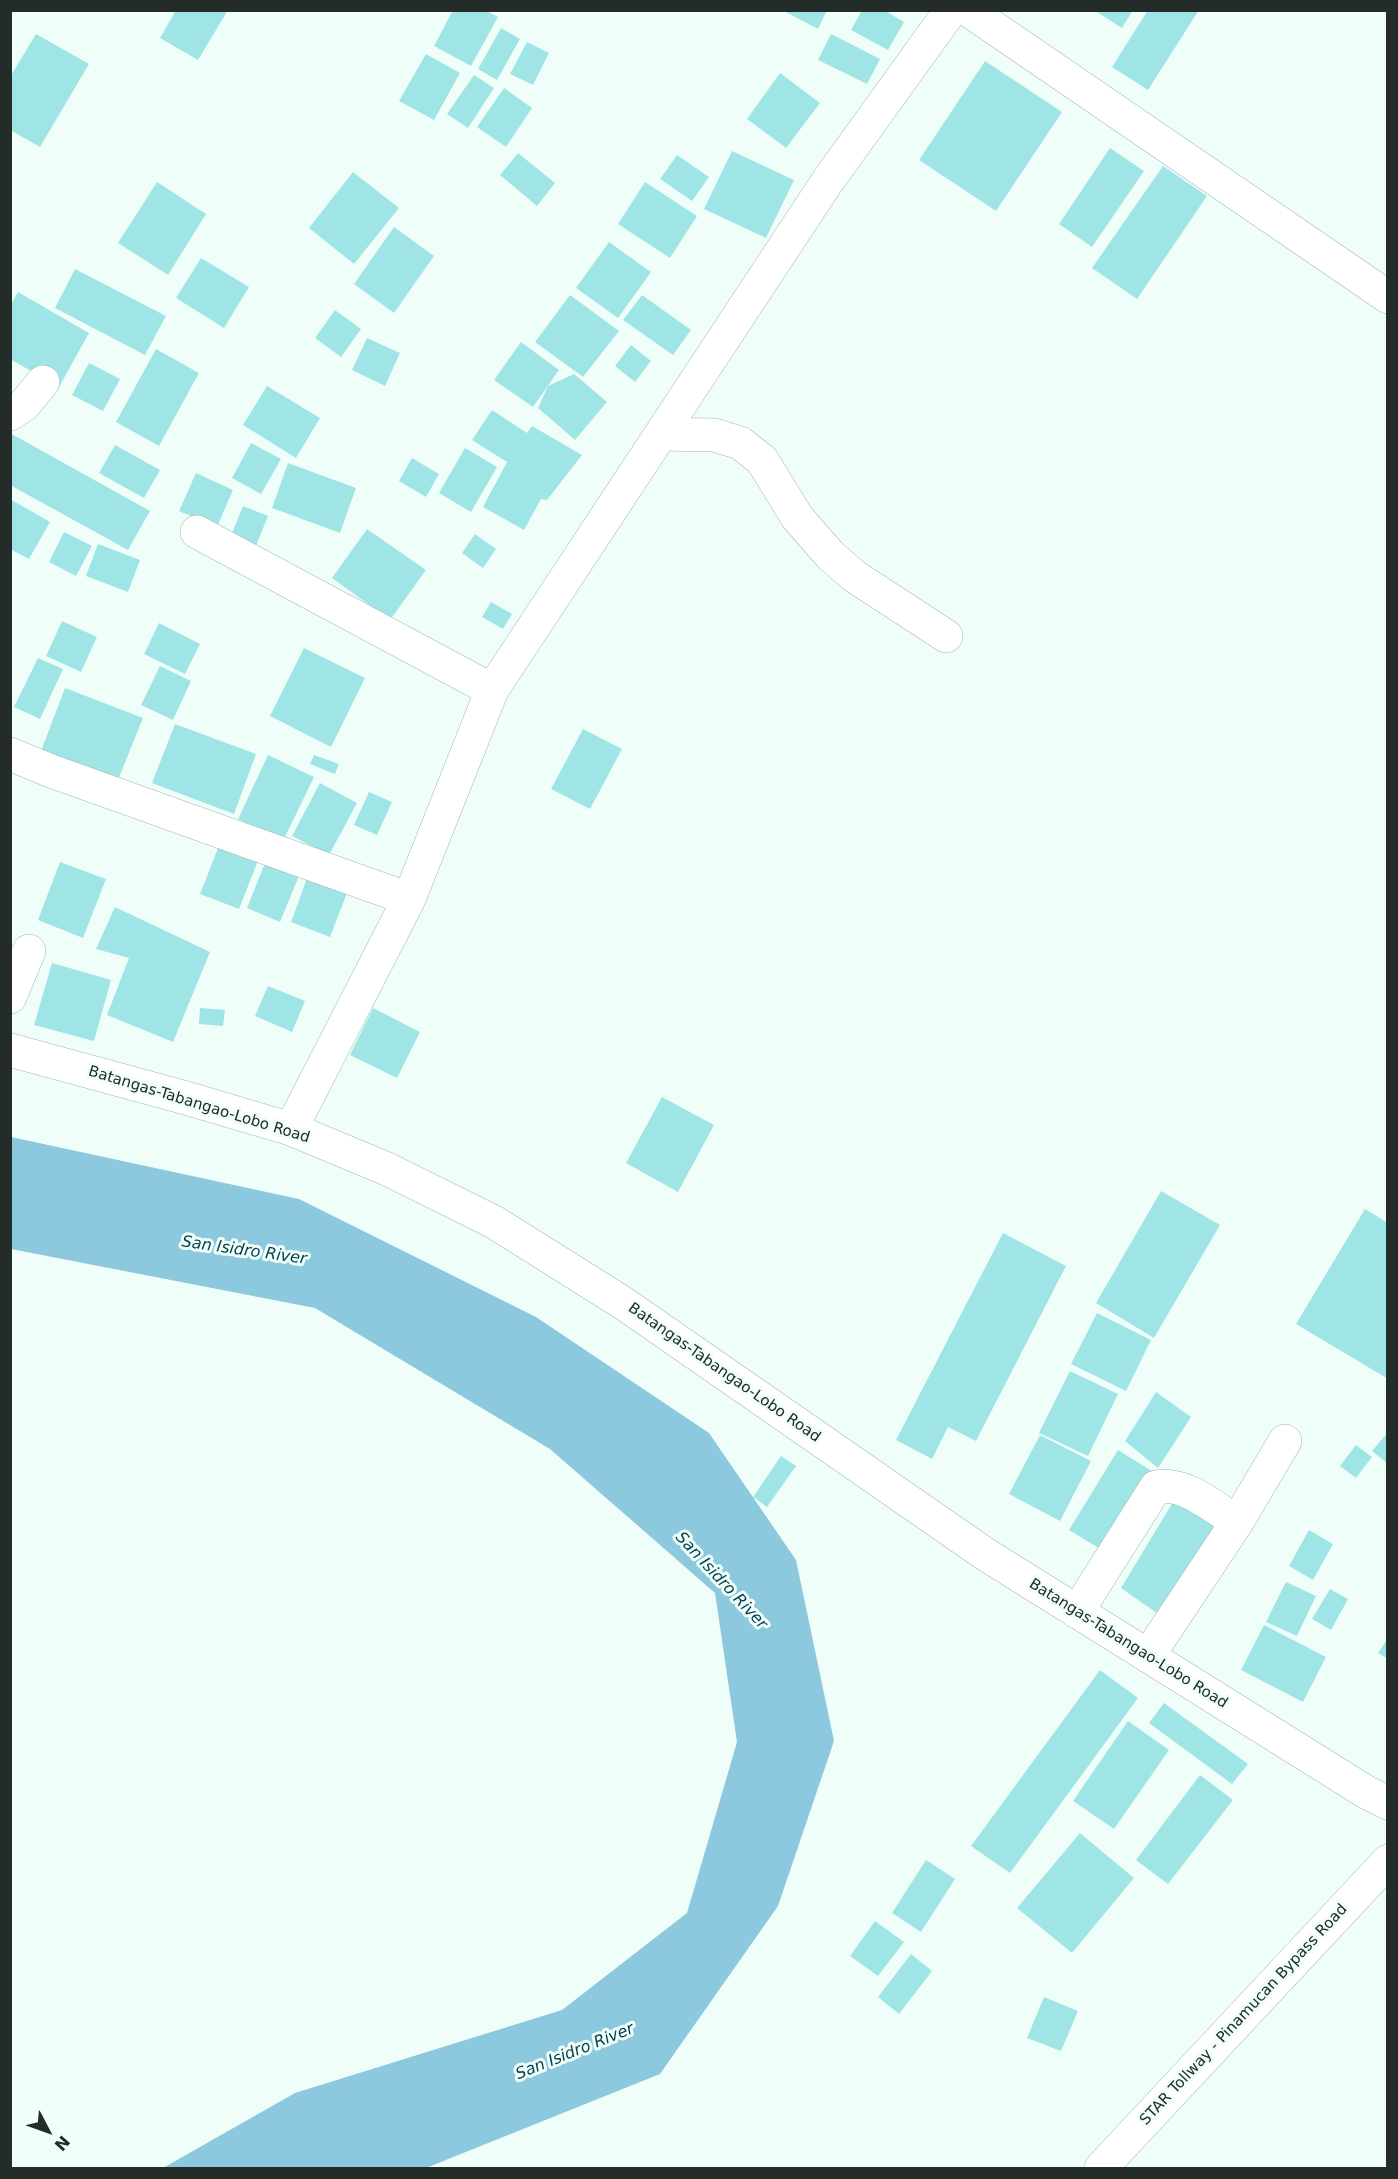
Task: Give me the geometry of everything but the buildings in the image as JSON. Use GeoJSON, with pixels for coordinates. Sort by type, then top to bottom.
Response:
{"type":"FeatureCollection","features":[{"type":"Feature","properties":{"kind":"street"},"geometry":{"type":"LineString","coordinates":[[291,1130],[409,899],[492,690],[827,182],[951,10]]}},
{"type":"Feature","properties":{"kind":"street"},"geometry":{"type":"LineString","coordinates":[[968,10],[1388,297]]}},
{"type":"Feature","properties":{"kind":"street"},"geometry":{"type":"LineString","coordinates":[[10,414],[24,405],[43,382]]}},
{"type":"Feature","properties":{"kind":"street"},"geometry":{"type":"LineString","coordinates":[[662,434],[714,435],[740,443],[762,460],[797,517],[830,555],[854,576],[946,636]]}},
{"type":"Feature","properties":{"kind":"street"},"geometry":{"type":"LineString","coordinates":[[197,532],[492,690]]}},
{"type":"Feature","properties":{"kind":"street"},"geometry":{"type":"LineString","coordinates":[[10,753],[51,771],[409,899]]}},
{"type":"Feature","properties":{"kind":"street"},"geometry":{"type":"LineString","coordinates":[[10,997],[29,951]]}},
{"type":"Feature","properties":{"kind":"street","name":"Batangas-Tabangao-Lobo Road"},"geometry":{"type":"LineString","coordinates":[[10,1050],[186,1098],[291,1130],[387,1169],[494,1222],[623,1303],[985,1554],[1366,1792],[1388,1803]]}},
{"type":"Feature","properties":{"kind":"street"},"geometry":{"type":"LineString","coordinates":[[1148,1656],[1237,1521],[1285,1441]]}},
{"type":"Feature","properties":{"kind":"street"},"geometry":{"type":"LineString","coordinates":[[1077,1612],[1156,1487],[1168,1485],[1186,1490],[1237,1521]]}},
{"type":"Feature","properties":{"kind":"street","name":"STAR Tollway - Pinamucan Bypass Road"},"geometry":{"type":"LineString","coordinates":[[1101,2169],[1388,1861]]}},
{"type":"Feature","properties":{"kind":"water","name":"San Isidro River"},"geometry":{"type":"Polygon","coordinates":[[[11,1137],[299,1199],[536,1317],[709,1433],[796,1560],[834,1741],[778,1906],[660,2074],[426,2168],[163,2168],[295,2093],[562,2010],[687,1913],[737,1742],[715,1593],[550,1449],[315,1308],[11,1249],[11,1137]]]}}]}
